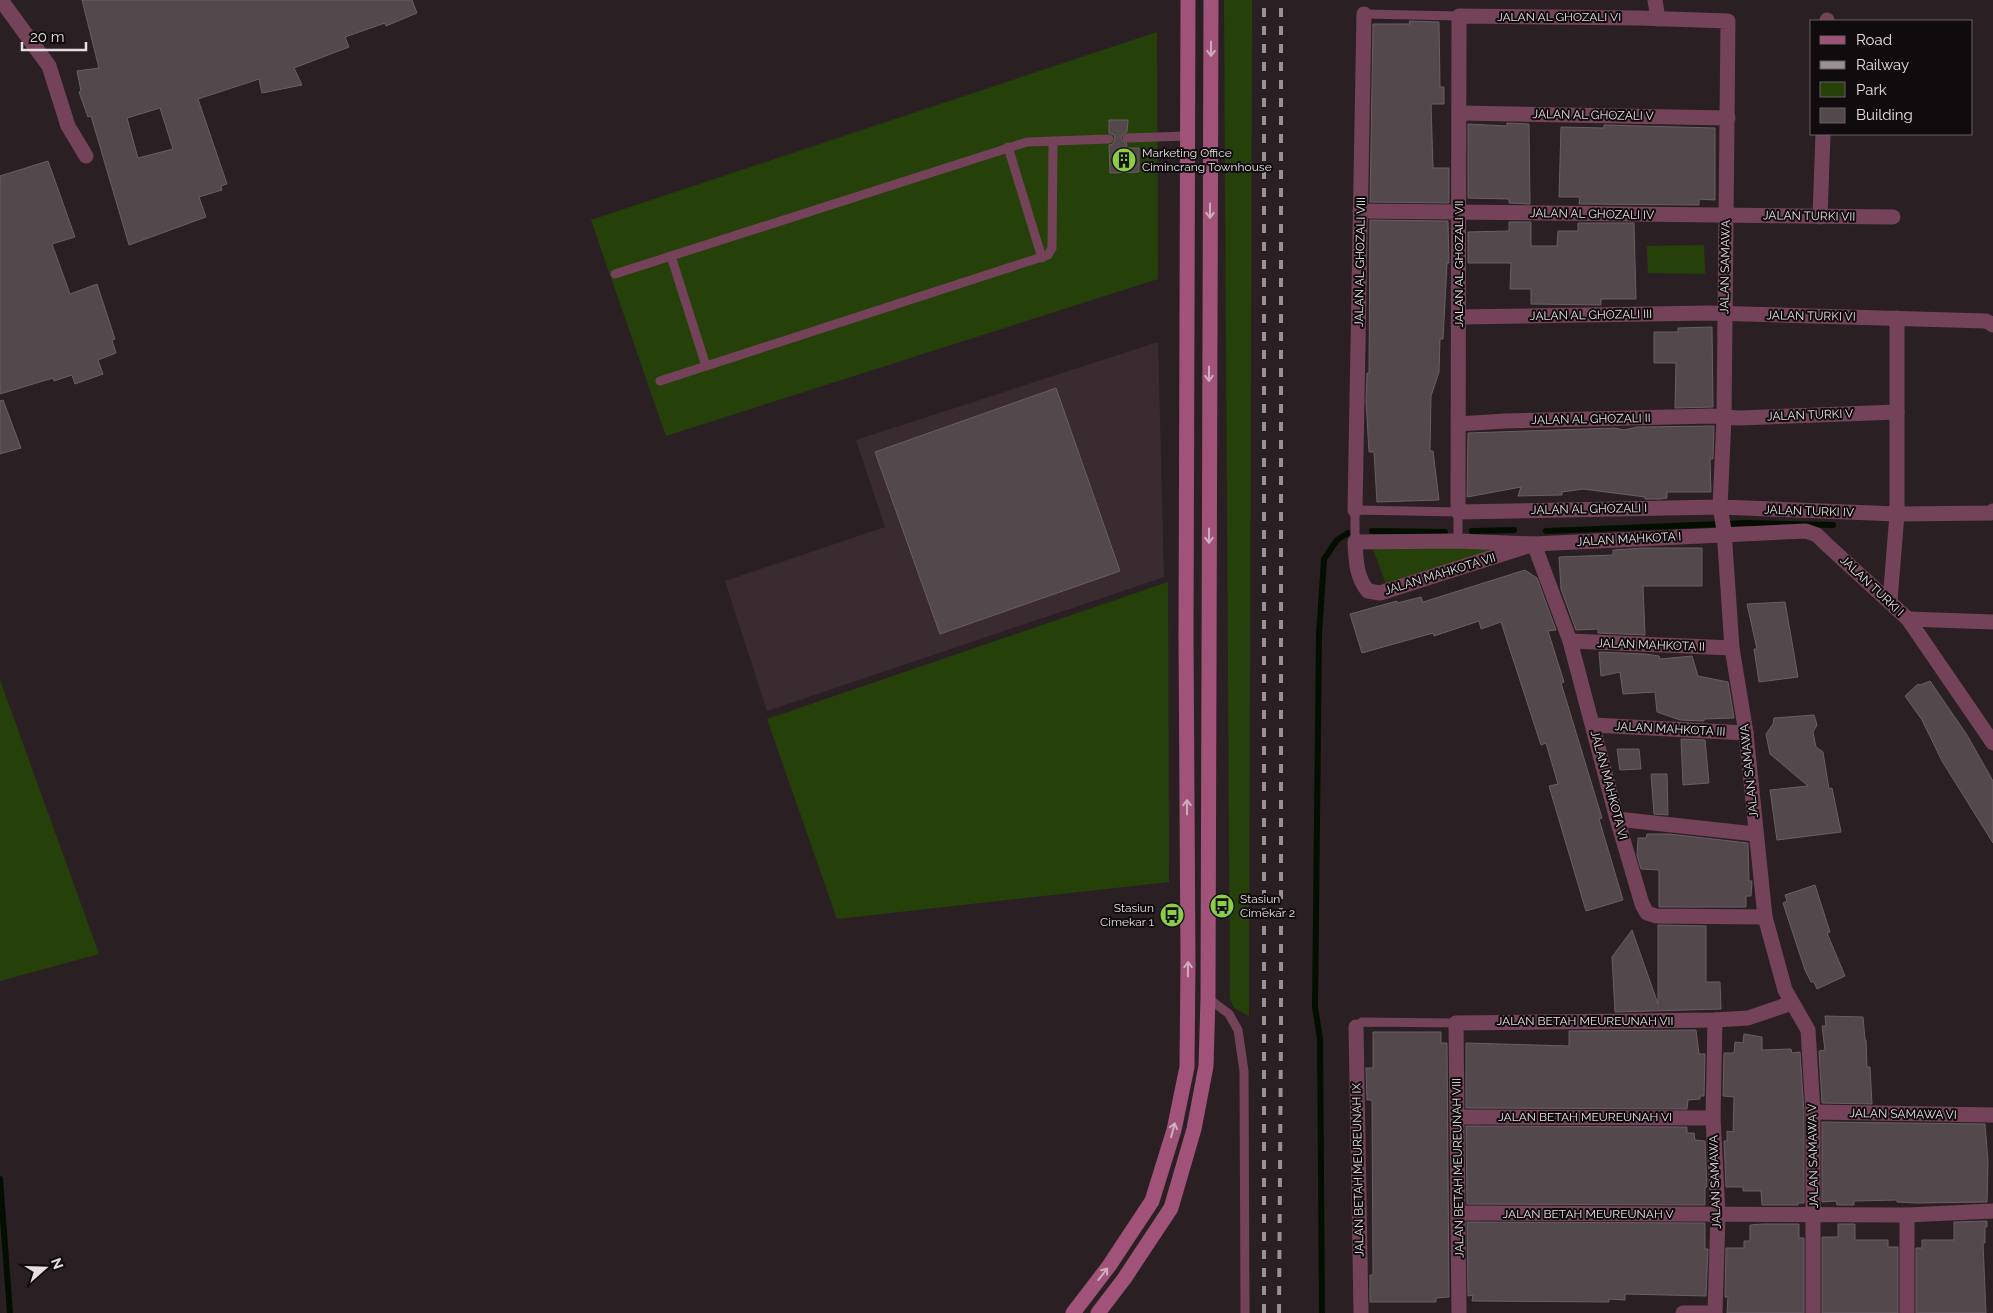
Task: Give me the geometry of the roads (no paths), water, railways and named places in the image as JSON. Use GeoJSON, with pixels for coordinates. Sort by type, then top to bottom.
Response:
{"type":"FeatureCollection","features":[{"type":"Feature","properties":{"kind":"street"},"geometry":{"type":"LineString","coordinates":[[1,0],[49,66],[68,126],[86,156]]}},
{"type":"Feature","properties":{"kind":"street"},"geometry":{"type":"LineString","coordinates":[[1073,1313],[1110,1266],[1152,1201],[1174,1130],[1186,1067],[1188,954],[1186,636],[1188,0]]}},
{"type":"Feature","properties":{"kind":"street"},"geometry":{"type":"LineString","coordinates":[[1098,1313],[1124,1279],[1170,1208],[1194,1129],[1206,1066],[1208,998],[1211,0]]}},
{"type":"Feature","properties":{"kind":"street"},"geometry":{"type":"LineString","coordinates":[[1655,0],[1658,19]]}},
{"type":"Feature","properties":{"kind":"street","name":"JALAN AL GHOZALI VIII"},"geometry":{"type":"LineString","coordinates":[[1355,516],[1364,14]]}},
{"type":"Feature","properties":{"kind":"street","name":"JALAN AL GHOZALI VI"},"geometry":{"type":"LineString","coordinates":[[1459,16],[1728,21]]}},
{"type":"Feature","properties":{"kind":"street","name":"JALAN AL GHOZALI VII"},"geometry":{"type":"LineString","coordinates":[[1458,512],[1459,16]]}},
{"type":"Feature","properties":{"kind":"street","name":"JALAN SAMAWA"},"geometry":{"type":"LineString","coordinates":[[1728,21],[1724,418],[1721,510],[1732,648],[1746,733],[1765,917],[1776,962],[1792,1003]]}},
{"type":"Feature","properties":{"kind":"street","name":"JALAN AL GHOZALI V"},"geometry":{"type":"LineString","coordinates":[[1459,113],[1728,118]]}},
{"type":"Feature","properties":{"kind":"street"},"geometry":{"type":"LineString","coordinates":[[1820,217],[1823,135]]}},
{"type":"Feature","properties":{"kind":"street","name":"JALAN AL GHOZALI IV"},"geometry":{"type":"LineString","coordinates":[[1360,211],[1725,216]]}},
{"type":"Feature","properties":{"kind":"street","name":"JALAN TURKI VII"},"geometry":{"type":"LineString","coordinates":[[1725,216],[1893,217]]}},
{"type":"Feature","properties":{"kind":"street","name":"JALAN AL GHOZALI III"},"geometry":{"type":"LineString","coordinates":[[1459,317],[1724,314]]}},
{"type":"Feature","properties":{"kind":"street","name":"JALAN TURKI VI"},"geometry":{"type":"LineString","coordinates":[[1724,314],[1986,321],[1993,325]]}},
{"type":"Feature","properties":{"kind":"street"},"geometry":{"type":"LineString","coordinates":[[1890,601],[1897,514],[1897,318]]}},
{"type":"Feature","properties":{"kind":"street","name":"JALAN TURKI V"},"geometry":{"type":"LineString","coordinates":[[1724,418],[1897,412]]}},
{"type":"Feature","properties":{"kind":"street","name":"JALAN AL GHOZALI II"},"geometry":{"type":"LineString","coordinates":[[1458,424],[1505,421],[1711,416],[1724,418]]}},
{"type":"Feature","properties":{"kind":"street","name":"JALAN TURKI IV"},"geometry":{"type":"LineString","coordinates":[[1721,510],[1897,514],[1993,512]]}},
{"type":"Feature","properties":{"kind":"street","name":"JALAN AL GHOZALI I"},"geometry":{"type":"LineString","coordinates":[[1458,512],[1721,510]]}},
{"type":"Feature","properties":{"kind":"street","name":"JALAN TURKI I"},"geometry":{"type":"LineString","coordinates":[[1724,532],[1806,531],[1817,535],[1908,619],[1990,734]]}},
{"type":"Feature","properties":{"kind":"street","name":"JALAN MAHKOTA I"},"geometry":{"type":"LineString","coordinates":[[1534,544],[1724,532]]}},
{"type":"Feature","properties":{"kind":"street"},"geometry":{"type":"LineString","coordinates":[[1355,542],[1534,544]]}},
{"type":"Feature","properties":{"kind":"street","name":"JALAN MAHKOTA VII"},"geometry":{"type":"LineString","coordinates":[[1355,542],[1357,571],[1363,585],[1368,591],[1380,593],[1534,544]]}},
{"type":"Feature","properties":{"kind":"street","name":"JALAN MAHKOTA VI"},"geometry":{"type":"LineString","coordinates":[[1534,544],[1570,641],[1617,819],[1642,904],[1647,913],[1656,916],[1765,917]]}},
{"type":"Feature","properties":{"kind":"street"},"geometry":{"type":"LineString","coordinates":[[1908,619],[1993,622]]}},
{"type":"Feature","properties":{"kind":"street"},"geometry":{"type":"LineString","coordinates":[[1186,636],[1208,635]]}},
{"type":"Feature","properties":{"kind":"street","name":"JALAN MAHKOTA II"},"geometry":{"type":"LineString","coordinates":[[1570,641],[1732,648]]}},
{"type":"Feature","properties":{"kind":"street","name":"JALAN MAHKOTA III"},"geometry":{"type":"LineString","coordinates":[[1593,725],[1746,733]]}},
{"type":"Feature","properties":{"kind":"street"},"geometry":{"type":"LineString","coordinates":[[1617,819],[1755,834]]}},
{"type":"Feature","properties":{"kind":"street","name":"JALAN BETAH MEUREUNAH VII"},"geometry":{"type":"LineString","coordinates":[[1456,1022],[1715,1020],[1748,1018],[1792,1003]]}},
{"type":"Feature","properties":{"kind":"street","name":"JALAN SAMAWA V"},"geometry":{"type":"LineString","coordinates":[[1792,1003],[1805,1021],[1808,1030],[1813,1112],[1813,1313]]}},
{"type":"Feature","properties":{"kind":"street","name":"JALAN SAMAWA"},"geometry":{"type":"LineString","coordinates":[[1715,1020],[1713,1118],[1718,1214],[1715,1313]]}},
{"type":"Feature","properties":{"kind":"street","name":"JALAN BETAH MEUREUNAH VIII"},"geometry":{"type":"LineString","coordinates":[[1456,1022],[1459,1313]]}},
{"type":"Feature","properties":{"kind":"street","name":"JALAN BETAH MEUREUNAH IX"},"geometry":{"type":"LineString","coordinates":[[1356,1027],[1361,1313]]}},
{"type":"Feature","properties":{"kind":"street","name":"JALAN SAMAWA VI"},"geometry":{"type":"LineString","coordinates":[[1813,1112],[1993,1115]]}},
{"type":"Feature","properties":{"kind":"street","name":"JALAN BETAH MEUREUNAH VI"},"geometry":{"type":"LineString","coordinates":[[1457,1117],[1713,1118]]}},
{"type":"Feature","properties":{"kind":"street","name":"JALAN BETAH MEUREUNAH V"},"geometry":{"type":"LineString","coordinates":[[1458,1214],[1907,1216],[1993,1212]]}},
{"type":"Feature","properties":{"kind":"street"},"geometry":{"type":"LineString","coordinates":[[1906,1313],[1907,1216]]}},
{"type":"Feature","properties":{"kind":"street"},"geometry":{"type":"LineString","coordinates":[[1683,1313],[1715,1313]]}},
{"type":"Feature","properties":{"kind":"lane"},"geometry":{"type":"LineString","coordinates":[[1364,14],[1459,16]]}},
{"type":"Feature","properties":{"kind":"lane"},"geometry":{"type":"LineString","coordinates":[[1127,138],[1188,136]]}},
{"type":"Feature","properties":{"kind":"lane"},"geometry":{"type":"LineString","coordinates":[[615,274],[1008,147],[1027,142],[1109,139]]}},
{"type":"Feature","properties":{"kind":"lane"},"geometry":{"type":"LineString","coordinates":[[660,381],[1048,255],[1052,248],[1053,141]]}},
{"type":"Feature","properties":{"kind":"lane"},"geometry":{"type":"LineString","coordinates":[[1008,147],[1042,258]]}},
{"type":"Feature","properties":{"kind":"lane"},"geometry":{"type":"LineString","coordinates":[[671,256],[706,366]]}},
{"type":"Feature","properties":{"kind":"lane"},"geometry":{"type":"LineString","coordinates":[[1355,542],[1355,516],[1458,512],[1458,542]]}},
{"type":"Feature","properties":{"kind":"lane"},"geometry":{"type":"LineString","coordinates":[[1208,998],[1229,1014],[1238,1030],[1244,1071],[1245,1313]]}},
{"type":"Feature","properties":{"kind":"lane"},"geometry":{"type":"LineString","coordinates":[[1356,1027],[1362,1022],[1456,1022]]}},
{"type":"Feature","properties":{"kind":"waterway"},"geometry":{"type":"LineString","coordinates":[[1546,531],[1747,523],[1833,525]]}},
{"type":"Feature","properties":{"kind":"waterway"},"geometry":{"type":"LineString","coordinates":[[1472,531],[1514,530]]}},
{"type":"Feature","properties":{"kind":"waterway"},"geometry":{"type":"LineString","coordinates":[[1372,531],[1445,532]]}},
{"type":"Feature","properties":{"kind":"waterway"},"geometry":{"type":"LineString","coordinates":[[1322,1313],[1320,1038],[1315,1007],[1319,635],[1324,559],[1337,540],[1348,533]]}},
{"type":"Feature","properties":{"kind":"waterway"},"geometry":{"type":"LineString","coordinates":[[0,1179],[10,1313]]}},
{"type":"Feature","properties":{"kind":"railway"},"geometry":{"type":"LineString","coordinates":[[1264,0],[1264,1313]]}},
{"type":"Feature","properties":{"kind":"railway"},"geometry":{"type":"LineString","coordinates":[[1279,1313],[1281,1031],[1281,0]]}},
{"type":"Feature","properties":{"kind":"place","name":"Marketing Office Cimincrang Townhouse"},"geometry":{"type":"Point","coordinates":[1124,160]}},
{"type":"Feature","properties":{"kind":"place","name":"Stasiun Cimekar 2"},"geometry":{"type":"Point","coordinates":[1222,906]}},
{"type":"Feature","properties":{"kind":"place","name":"Stasiun Cimekar 1"},"geometry":{"type":"Point","coordinates":[1172,915]}}]}
